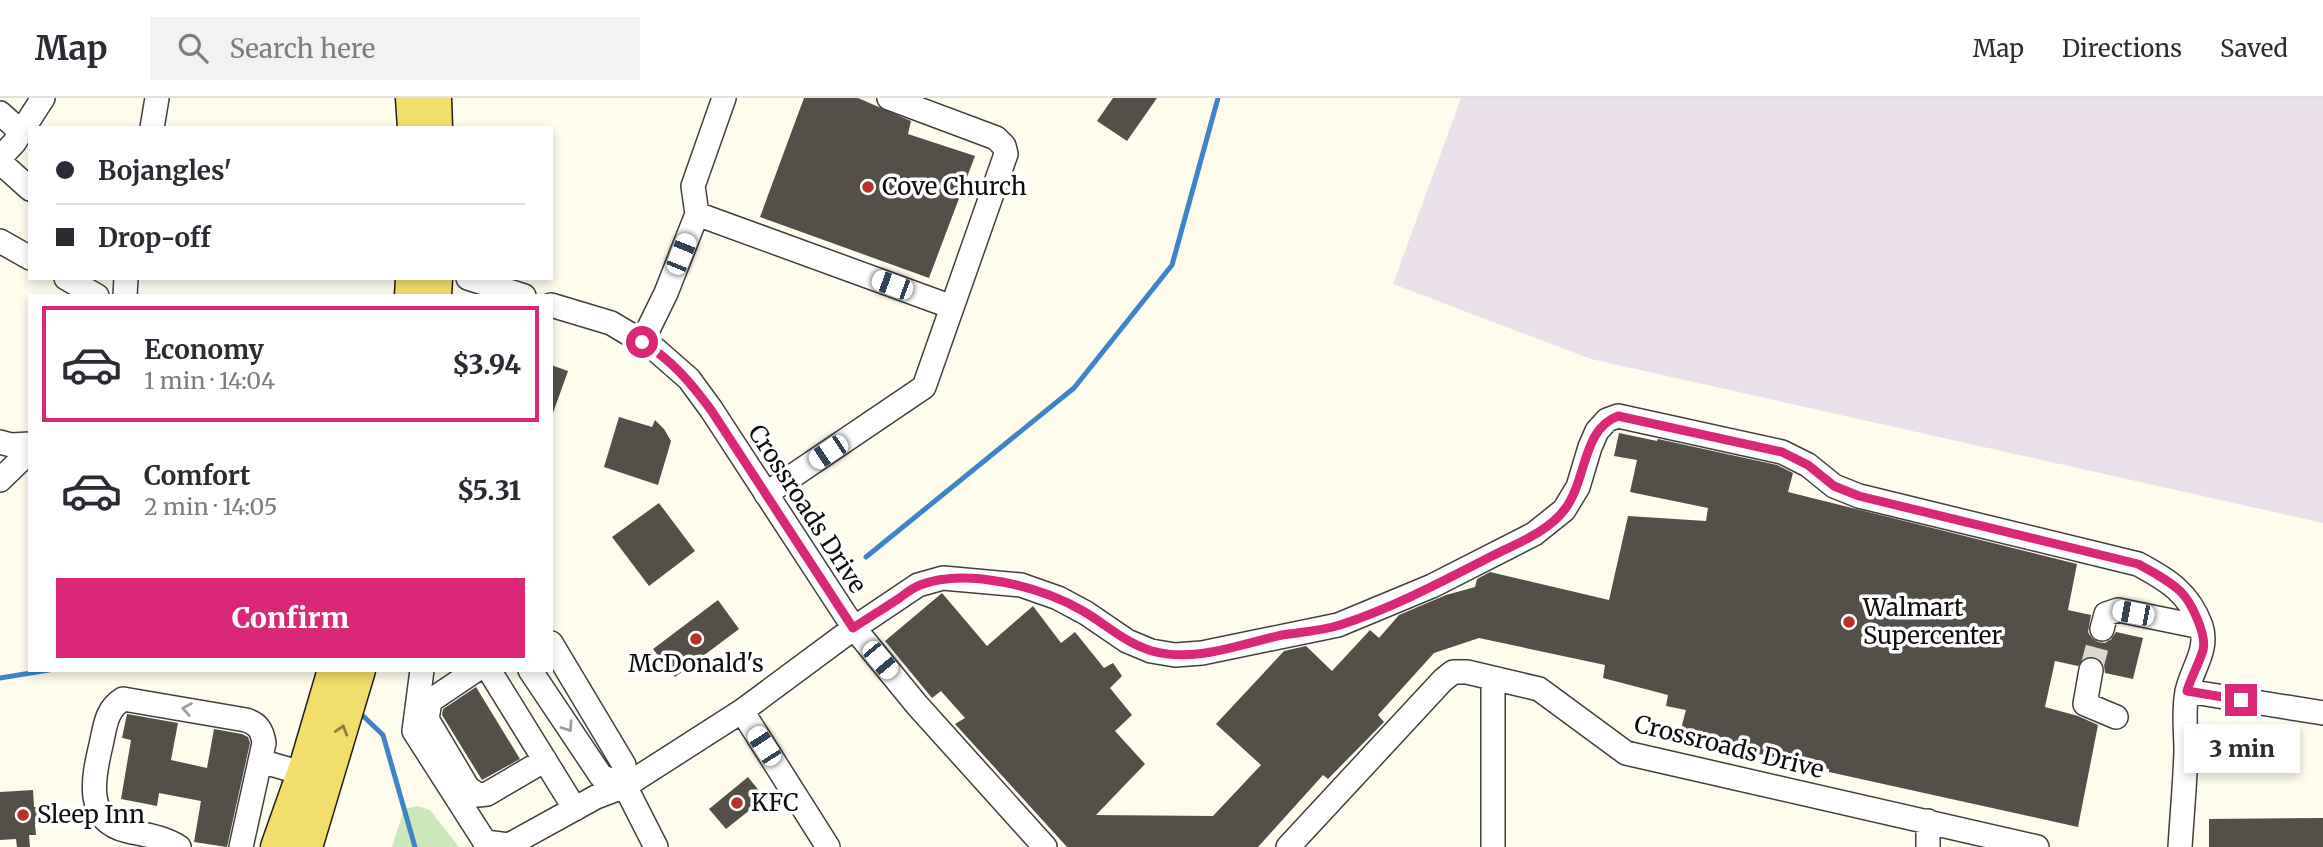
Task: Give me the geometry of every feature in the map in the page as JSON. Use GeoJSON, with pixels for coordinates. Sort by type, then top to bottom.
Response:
{"type":"FeatureCollection","features":[{"type":"Feature","properties":{"kind":"main road"},"geometry":{"type":"LineString","coordinates":[[411,98],[413,126]]}},
{"type":"Feature","properties":{"kind":"main road"},"geometry":{"type":"LineString","coordinates":[[436,98],[438,126]]}},
{"type":"Feature","properties":{"kind":"main road"},"geometry":{"type":"LineString","coordinates":[[307,847],[310,776],[333,672]]}},
{"type":"Feature","properties":{"kind":"main road"},"geometry":{"type":"LineString","coordinates":[[278,840],[359,672]]}},
{"type":"Feature","properties":{"kind":"street"},"geometry":{"type":"LineString","coordinates":[[28,188],[0,160],[43,98]]}},
{"type":"Feature","properties":{"kind":"street"},"geometry":{"type":"LineString","coordinates":[[152,126],[158,98]]}},
{"type":"Feature","properties":{"kind":"street"},"geometry":{"type":"LineString","coordinates":[[642,342],[666,293],[697,214],[693,186],[724,98]]}},
{"type":"Feature","properties":{"kind":"street"},"geometry":{"type":"LineString","coordinates":[[766,494],[924,387],[1006,154],[1004,146],[996,138],[889,98]]}},
{"type":"Feature","properties":{"kind":"street"},"geometry":{"type":"LineString","coordinates":[[0,113],[21,132]]}},
{"type":"Feature","properties":{"kind":"street"},"geometry":{"type":"LineString","coordinates":[[697,214],[952,307]]}},
{"type":"Feature","properties":{"kind":"street"},"geometry":{"type":"LineString","coordinates":[[0,241],[28,257]]}},
{"type":"Feature","properties":{"kind":"street"},"geometry":{"type":"LineString","coordinates":[[69,280],[94,294]]}},
{"type":"Feature","properties":{"kind":"street"},"geometry":{"type":"LineString","coordinates":[[474,280],[518,294]]}},
{"type":"Feature","properties":{"kind":"street","name":"Crossroads Drive"},"geometry":{"type":"LineString","coordinates":[[553,305],[611,323],[656,350],[689,380],[853,628],[917,705],[1045,847]]}},
{"type":"Feature","properties":{"kind":"street"},"geometry":{"type":"LineString","coordinates":[[422,672],[414,731],[485,842],[509,845],[596,797],[625,786],[741,711],[853,628],[918,585],[943,578],[1021,585],[1058,598],[1086,612],[1127,641],[1151,651],[1175,655],[1202,653],[1338,625],[1432,586],[1534,534],[1564,510],[1578,486],[1597,431],[1607,420],[1618,416],[1782,452],[1808,465],[1834,486],[1859,496],[2138,564],[2183,593],[2201,627],[2203,649],[2187,691],[2179,847]]}},
{"type":"Feature","properties":{"kind":"street"},"geometry":{"type":"LineString","coordinates":[[0,442],[11,445],[28,444]]}},
{"type":"Feature","properties":{"kind":"street"},"geometry":{"type":"LineString","coordinates":[[0,480],[28,453]]}},
{"type":"Feature","properties":{"kind":"street"},"geometry":{"type":"LineString","coordinates":[[2104,622],[2118,610],[2201,627]]}},
{"type":"Feature","properties":{"kind":"street"},"geometry":{"type":"LineString","coordinates":[[553,646],[624,765],[625,786],[656,847]]}},
{"type":"Feature","properties":{"kind":"street"},"geometry":{"type":"LineString","coordinates":[[2091,670],[2085,704],[2116,717]]}},
{"type":"Feature","properties":{"kind":"street","name":"Crossroads Drive"},"geometry":{"type":"LineString","coordinates":[[1288,847],[1443,680],[1453,672],[1467,671],[1539,689],[1626,753],[2037,847]]}},
{"type":"Feature","properties":{"kind":"street"},"geometry":{"type":"LineString","coordinates":[[473,672],[430,701],[427,719],[468,788],[478,795],[487,794],[548,765]]}},
{"type":"Feature","properties":{"kind":"street"},"geometry":{"type":"LineString","coordinates":[[490,672],[575,809]]}},
{"type":"Feature","properties":{"kind":"street"},"geometry":{"type":"LineString","coordinates":[[531,672],[601,776],[625,786]]}},
{"type":"Feature","properties":{"kind":"street"},"geometry":{"type":"LineString","coordinates":[[1493,678],[1493,847]]}},
{"type":"Feature","properties":{"kind":"street"},"geometry":{"type":"LineString","coordinates":[[2187,691],[2323,713]]}},
{"type":"Feature","properties":{"kind":"street"},"geometry":{"type":"LineString","coordinates":[[175,844],[107,823],[98,810],[94,793],[94,773],[108,713],[114,704],[123,699],[254,723],[262,731],[264,743],[241,847]]}},
{"type":"Feature","properties":{"kind":"street"},"geometry":{"type":"LineString","coordinates":[[741,711],[828,847]]}},
{"type":"Feature","properties":{"kind":"street"},"geometry":{"type":"LineString","coordinates":[[260,761],[310,776]]}},
{"type":"Feature","properties":{"kind":"street"},"geometry":{"type":"LineString","coordinates":[[471,820],[548,765]]}},
{"type":"Feature","properties":{"kind":"street"},"geometry":{"type":"LineString","coordinates":[[1928,821],[1928,847]]}},
{"type":"Feature","properties":{"kind":"street"},"geometry":{"type":"LineString","coordinates":[[247,824],[278,840]]}},
{"type":"Feature","properties":{"kind":"shaded area"},"geometry":{"type":"Polygon","coordinates":[[[1461,98],[2323,98],[2323,523],[1591,359],[1393,284],[1461,98]]]}},
{"type":"Feature","properties":{"kind":"green space"},"geometry":{"type":"Polygon","coordinates":[[[418,806],[430,810],[459,847],[392,847],[404,809],[418,806]]]}},
{"type":"Feature","properties":{"kind":"building","name":"Cove Church"},"geometry":{"type":"Polygon","coordinates":[[[804,98],[858,98],[911,121],[908,134],[975,156],[929,278],[760,217],[804,98]]]}},
{"type":"Feature","properties":{"kind":"building"},"geometry":{"type":"Polygon","coordinates":[[[1113,98],[1157,98],[1127,141],[1097,121],[1113,98]]]}},
{"type":"Feature","properties":{"kind":"building"},"geometry":{"type":"Polygon","coordinates":[[[553,366],[568,371],[553,413],[553,366]]]}},
{"type":"Feature","properties":{"kind":"building"},"geometry":{"type":"Polygon","coordinates":[[[619,417],[652,427],[655,420],[671,441],[658,485],[604,467],[619,417]]]}},
{"type":"Feature","properties":{"kind":"building"},"geometry":{"type":"Polygon","coordinates":[[[1619,433],[1777,465],[1793,473],[1788,492],[2077,564],[2068,610],[2091,615],[2088,632],[2092,638],[2105,643],[2116,632],[2143,638],[2133,679],[2105,673],[2104,665],[2094,656],[2086,657],[2078,666],[2055,661],[2045,707],[2098,725],[2078,827],[1829,772],[1829,769],[1736,749],[1735,753],[1678,740],[1686,710],[1666,706],[1668,695],[1603,678],[1605,665],[1479,638],[1434,653],[1378,715],[1384,722],[1328,779],[1323,775],[1258,847],[1067,847],[955,724],[965,718],[941,691],[932,698],[885,641],[942,593],[987,646],[1033,606],[1061,643],[1075,632],[1104,668],[1113,663],[1122,676],[1110,688],[1132,715],[1115,731],[1145,764],[1096,815],[1213,816],[1261,765],[1216,724],[1284,651],[1306,646],[1332,671],[1370,630],[1379,638],[1399,615],[1446,595],[1475,587],[1477,579],[1490,572],[1609,600],[1628,516],[1706,521],[1708,508],[1630,492],[1637,460],[1614,456],[1619,433]]]}},
{"type":"Feature","properties":{"kind":"building"},"geometry":{"type":"Polygon","coordinates":[[[659,503],[695,551],[649,586],[612,537],[659,503]]]}},
{"type":"Feature","properties":{"kind":"building","name":"McDonald's"},"geometry":{"type":"Polygon","coordinates":[[[718,600],[739,629],[675,677],[653,649],[718,600]]]}},
{"type":"Feature","properties":{"kind":"building"},"geometry":{"type":"Polygon","coordinates":[[[476,687],[520,759],[482,780],[442,715],[443,709],[476,687]]]}},
{"type":"Feature","properties":{"kind":"building"},"geometry":{"type":"Polygon","coordinates":[[[127,714],[178,723],[171,760],[207,768],[214,729],[248,737],[250,743],[227,847],[194,842],[201,801],[159,793],[157,806],[121,799],[131,740],[122,738],[127,714]]]}},
{"type":"Feature","properties":{"kind":"building","name":"KFC"},"geometry":{"type":"Polygon","coordinates":[[[748,777],[765,798],[726,829],[709,809],[748,777]]]}},
{"type":"Feature","properties":{"kind":"building","name":"Sleep Inn"},"geometry":{"type":"Polygon","coordinates":[[[33,790],[34,807],[46,806],[48,824],[35,824],[36,835],[29,835],[30,847],[17,847],[16,839],[0,840],[0,792],[33,790]]]}},
{"type":"Feature","properties":{"kind":"building"},"geometry":{"type":"Polygon","coordinates":[[[2323,818],[2323,847],[2209,847],[2209,819],[2323,818]]]}},
{"type":"Feature","properties":{"kind":"waterway"},"geometry":{"type":"LineString","coordinates":[[866,557],[1074,388],[1172,265],[1218,98]]}},
{"type":"Feature","properties":{"kind":"waterway"},"geometry":{"type":"LineString","coordinates":[[0,678],[37,672]]}},
{"type":"Feature","properties":{"kind":"waterway"},"geometry":{"type":"LineString","coordinates":[[359,712],[383,735],[415,847]]}},
{"type":"Feature","properties":{"kind":"tunnel"},"geometry":{"type":"LineString","coordinates":[[2091,670],[2102,629]]}},
{"type":"Feature","properties":{"kind":"place","name":"Cove Church"},"geometry":{"type":"Point","coordinates":[868,187]}},
{"type":"Feature","properties":{"kind":"place","name":"Walmart Supercenter"},"geometry":{"type":"Point","coordinates":[1849,622]}},
{"type":"Feature","properties":{"kind":"place","name":"McDonald's"},"geometry":{"type":"Point","coordinates":[696,639]}},
{"type":"Feature","properties":{"kind":"place","name":"KFC"},"geometry":{"type":"Point","coordinates":[737,803]}},
{"type":"Feature","properties":{"kind":"place","name":"Sleep Inn"},"geometry":{"type":"Point","coordinates":[23,815]}},
{"type":"Feature","properties":{"kind":"route"},"geometry":{"type":"LineString","coordinates":[[642,342],[656,350],[689,380],[853,628],[918,585],[943,578],[1021,585],[1058,598],[1086,612],[1127,641],[1151,651],[1175,655],[1202,653],[1338,625],[1432,586],[1534,534],[1564,510],[1578,486],[1597,431],[1607,420],[1618,416],[1782,452],[1808,465],[1834,486],[1859,496],[2138,564],[2183,593],[2201,627],[2203,649],[2187,691],[2241,700]]}}]}
